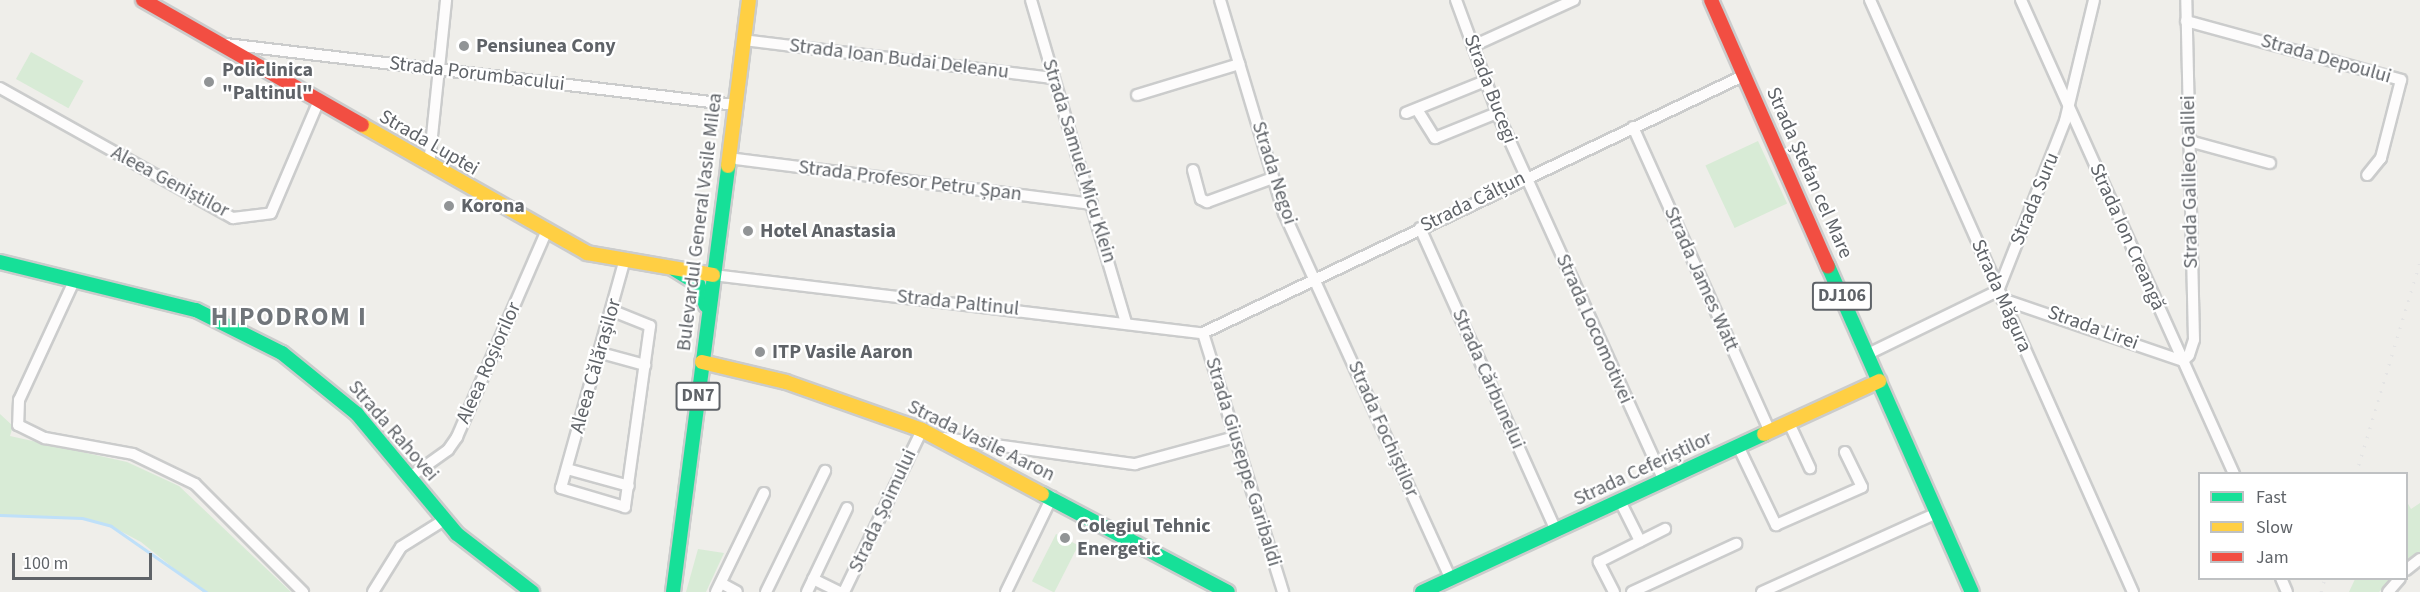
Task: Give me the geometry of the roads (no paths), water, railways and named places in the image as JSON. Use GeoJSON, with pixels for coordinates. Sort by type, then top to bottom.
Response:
{"type":"FeatureCollection","features":[{"type":"Feature","properties":{"kind":"main road","name":"Strada Luptei"},"geometry":{"type":"LineString","coordinates":[[143,0],[318,103],[546,232],[596,256],[713,275]]}},
{"type":"Feature","properties":{"kind":"main road","name":"Bulevardul General Vasile Milea"},"geometry":{"type":"LineString","coordinates":[[672,591],[749,0]]}},
{"type":"Feature","properties":{"kind":"main road","name":"Strada Ștefan cel Mare"},"geometry":{"type":"LineString","coordinates":[[1711,0],[1972,592]]}},
{"type":"Feature","properties":{"kind":"main road","name":"Strada Rahovei"},"geometry":{"type":"LineString","coordinates":[[0,262],[196,310],[265,343],[339,396],[410,477],[444,520],[532,592]]}},
{"type":"Feature","properties":{"kind":"main road"},"geometry":{"type":"LineString","coordinates":[[674,269],[698,284],[707,319]]}},
{"type":"Feature","properties":{"kind":"main road","name":"Strada Vasile Aaron"},"geometry":{"type":"LineString","coordinates":[[702,362],[786,382],[939,437],[1228,592]]}},
{"type":"Feature","properties":{"kind":"main road","name":"Strada Ceferiștilor"},"geometry":{"type":"LineString","coordinates":[[1422,592],[1880,381]]}},
{"type":"Feature","properties":{"kind":"street"},"geometry":{"type":"LineString","coordinates":[[429,165],[446,0]]}},
{"type":"Feature","properties":{"kind":"street","name":"Strada Samuel Micu Klein"},"geometry":{"type":"LineString","coordinates":[[1031,0],[1126,322]]}},
{"type":"Feature","properties":{"kind":"street","name":"Strada Negoi"},"geometry":{"type":"LineString","coordinates":[[1220,0],[1273,178],[1315,279]]}},
{"type":"Feature","properties":{"kind":"street","name":"Strada Bucegi"},"geometry":{"type":"LineString","coordinates":[[1456,0],[1497,113],[1525,177]]}},
{"type":"Feature","properties":{"kind":"street"},"geometry":{"type":"LineString","coordinates":[[1473,46],[1574,0]]}},
{"type":"Feature","properties":{"kind":"street","name":"Strada Măgura"},"geometry":{"type":"LineString","coordinates":[[1870,0],[2133,592]]}},
{"type":"Feature","properties":{"kind":"street","name":"Strada Ion Creangă"},"geometry":{"type":"LineString","coordinates":[[2021,0],[2233,472]]}},
{"type":"Feature","properties":{"kind":"street","name":"Strada Suru"},"geometry":{"type":"LineString","coordinates":[[2000,295],[2068,106],[2094,0]]}},
{"type":"Feature","properties":{"kind":"street","name":"Strada Galileo Galilei"},"geometry":{"type":"LineString","coordinates":[[2183,361],[2194,340],[2186,0]]}},
{"type":"Feature","properties":{"kind":"street","name":"Strada Depoului"},"geometry":{"type":"LineString","coordinates":[[2186,21],[2401,80],[2381,158],[2367,175]]}},
{"type":"Feature","properties":{"kind":"street","name":"Strada Ioan Budai Deleanu"},"geometry":{"type":"LineString","coordinates":[[743,40],[1054,78]]}},
{"type":"Feature","properties":{"kind":"street","name":"Strada Porumbacului"},"geometry":{"type":"LineString","coordinates":[[220,44],[735,105]]}},
{"type":"Feature","properties":{"kind":"street"},"geometry":{"type":"LineString","coordinates":[[1137,95],[1239,64]]}},
{"type":"Feature","properties":{"kind":"street","name":"Strada Călțun"},"geometry":{"type":"LineString","coordinates":[[1203,333],[1525,177],[1744,75]]}},
{"type":"Feature","properties":{"kind":"street"},"geometry":{"type":"LineString","coordinates":[[1406,113],[1485,81]]}},
{"type":"Feature","properties":{"kind":"street","name":"Aleea Geniștilor"},"geometry":{"type":"LineString","coordinates":[[0,88],[233,218],[271,213],[318,103]]}},
{"type":"Feature","properties":{"kind":"street"},"geometry":{"type":"LineString","coordinates":[[1418,111],[1435,138],[1497,113]]}},
{"type":"Feature","properties":{"kind":"street","name":"Strada James Watt"},"geometry":{"type":"LineString","coordinates":[[1633,127],[1770,432]]}},
{"type":"Feature","properties":{"kind":"street"},"geometry":{"type":"LineString","coordinates":[[2189,141],[2270,163]]}},
{"type":"Feature","properties":{"kind":"street","name":"Strada Profesor Petru Șpan"},"geometry":{"type":"LineString","coordinates":[[728,158],[1092,204]]}},
{"type":"Feature","properties":{"kind":"street"},"geometry":{"type":"LineString","coordinates":[[1193,170],[1207,202],[1273,178]]}},
{"type":"Feature","properties":{"kind":"street","name":"Strada Locomotivei"},"geometry":{"type":"LineString","coordinates":[[1525,177],[1664,481]]}},
{"type":"Feature","properties":{"kind":"street","name":"Strada Cărbunelui"},"geometry":{"type":"LineString","coordinates":[[1420,228],[1556,530]]}},
{"type":"Feature","properties":{"kind":"street","name":"Aleea Roșiorilor"},"geometry":{"type":"LineString","coordinates":[[410,477],[448,450],[457,437],[546,232]]}},
{"type":"Feature","properties":{"kind":"street","name":"Aleea Călărașilor"},"geometry":{"type":"LineString","coordinates":[[624,262],[613,311],[567,469],[563,491],[625,507],[629,486]]}},
{"type":"Feature","properties":{"kind":"street","name":"Strada Paltinul"},"geometry":{"type":"LineString","coordinates":[[713,275],[1126,322],[1203,333]]}},
{"type":"Feature","properties":{"kind":"street"},"geometry":{"type":"LineString","coordinates":[[75,279],[19,400],[18,425],[45,438],[133,454],[195,484],[303,592]]}},
{"type":"Feature","properties":{"kind":"street","name":"Strada Fochiștilor"},"geometry":{"type":"LineString","coordinates":[[1315,279],[1451,579]]}},
{"type":"Feature","properties":{"kind":"street"},"geometry":{"type":"LineString","coordinates":[[1868,354],[2000,295]]}},
{"type":"Feature","properties":{"kind":"street","name":"Strada Lirei"},"geometry":{"type":"LineString","coordinates":[[2000,295],[2183,361]]}},
{"type":"Feature","properties":{"kind":"street"},"geometry":{"type":"LineString","coordinates":[[567,469],[629,486],[649,323],[613,311]]}},
{"type":"Feature","properties":{"kind":"street","name":"Strada Giuseppe Garibaldi"},"geometry":{"type":"LineString","coordinates":[[1203,333],[1283,592]]}},
{"type":"Feature","properties":{"kind":"street"},"geometry":{"type":"LineString","coordinates":[[601,353],[645,365]]}},
{"type":"Feature","properties":{"kind":"street"},"geometry":{"type":"LineString","coordinates":[[1790,423],[1810,468]]}},
{"type":"Feature","properties":{"kind":"street","name":"Strada Șoimului"},"geometry":{"type":"LineString","coordinates":[[842,592],[922,430]]}},
{"type":"Feature","properties":{"kind":"street"},"geometry":{"type":"LineString","coordinates":[[939,437],[1135,464],[1235,437]]}},
{"type":"Feature","properties":{"kind":"street"},"geometry":{"type":"LineString","coordinates":[[1738,446],[1776,525],[1862,487],[1845,452]]}},
{"type":"Feature","properties":{"kind":"street"},"geometry":{"type":"LineString","coordinates":[[766,592],[825,471]]}},
{"type":"Feature","properties":{"kind":"street"},"geometry":{"type":"LineString","coordinates":[[737,592],[718,588],[764,493]]}},
{"type":"Feature","properties":{"kind":"street"},"geometry":{"type":"LineString","coordinates":[[1006,592],[1052,497]]}},
{"type":"Feature","properties":{"kind":"street"},"geometry":{"type":"LineString","coordinates":[[1620,501],[1640,541]]}},
{"type":"Feature","properties":{"kind":"street","name":"Strada Șoimului"},"geometry":{"type":"LineString","coordinates":[[807,592],[847,508]]}},
{"type":"Feature","properties":{"kind":"street"},"geometry":{"type":"LineString","coordinates":[[1761,592],[1937,513]]}},
{"type":"Feature","properties":{"kind":"street"},"geometry":{"type":"LineString","coordinates":[[373,592],[401,547],[444,520]]}},
{"type":"Feature","properties":{"kind":"street"},"geometry":{"type":"LineString","coordinates":[[1614,592],[1599,562],[1665,529]]}},
{"type":"Feature","properties":{"kind":"street"},"geometry":{"type":"LineString","coordinates":[[1632,592],[1736,544]]}},
{"type":"Feature","properties":{"kind":"street"},"geometry":{"type":"LineString","coordinates":[[2408,568],[2420,559]]}},
{"type":"Feature","properties":{"kind":"street"},"geometry":{"type":"LineString","coordinates":[[813,579],[842,592]]}},
{"type":"Feature","properties":{"kind":"street"},"geometry":{"type":"LineString","coordinates":[[2388,592],[2399,580]]}},
{"type":"Feature","properties":{"kind":"waterway"},"geometry":{"type":"LineString","coordinates":[[0,515],[82,518],[111,526],[206,592]]}},
{"type":"Feature","properties":{"kind":"railway"},"geometry":{"type":"LineString","coordinates":[[2357,472],[2420,262]]}},
{"type":"Feature","properties":{"kind":"railway"},"geometry":{"type":"LineString","coordinates":[[2321,592],[2324,580]]}},
{"type":"Feature","properties":{"kind":"place","name":"Pensiunea Cony"},"geometry":{"type":"Point","coordinates":[464,46]}},
{"type":"Feature","properties":{"kind":"place","name":"Policlinica \"Paltinul\""},"geometry":{"type":"Point","coordinates":[209,82]}},
{"type":"Feature","properties":{"kind":"place","name":"Korona"},"geometry":{"type":"Point","coordinates":[449,206]}},
{"type":"Feature","properties":{"kind":"place","name":"Hotel Anastasia"},"geometry":{"type":"Point","coordinates":[748,231]}},
{"type":"Feature","properties":{"kind":"place","name":"ITP Vasile Aaron"},"geometry":{"type":"Point","coordinates":[760,352]}},
{"type":"Feature","properties":{"kind":"place","name":"Colegiul Tehnic Energetic"},"geometry":{"type":"Point","coordinates":[1065,538]}},
{"type":"Feature","properties":{"kind":"district","name":"HIPODROM I"},"geometry":{"type":"Point","coordinates":[289,317]}}]}
